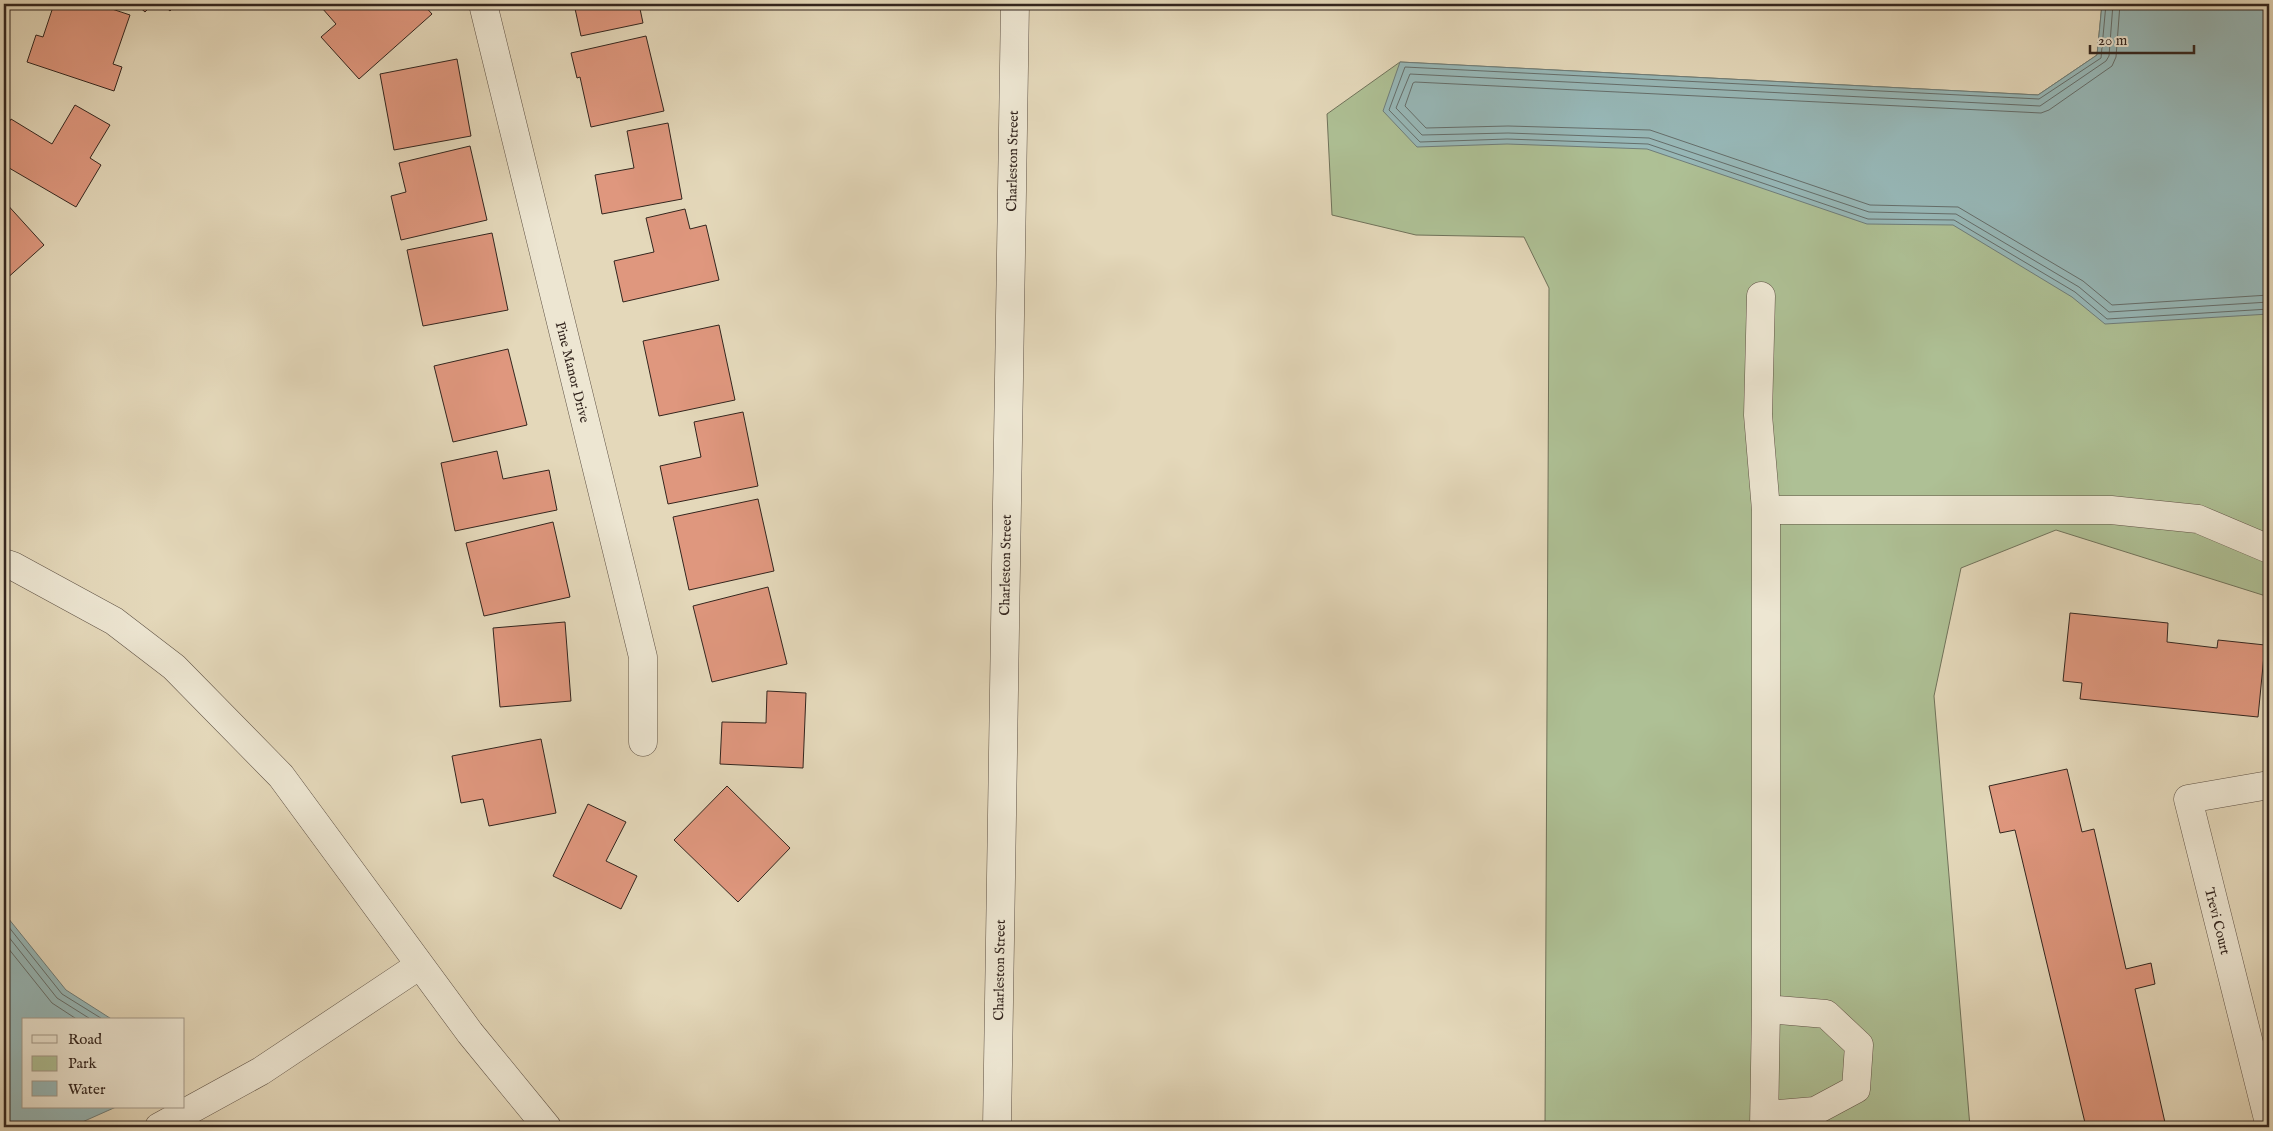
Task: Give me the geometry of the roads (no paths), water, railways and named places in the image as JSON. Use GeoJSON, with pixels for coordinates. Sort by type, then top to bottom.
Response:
{"type":"FeatureCollection","features":[{"type":"Feature","properties":{"kind":"street","name":"Pine Manor Drive"},"geometry":{"type":"LineString","coordinates":[[483,4],[643,657],[643,742]]}},
{"type":"Feature","properties":{"kind":"street","name":"Charleston Street"},"geometry":{"type":"LineString","coordinates":[[997,1127],[1015,4]]}},
{"type":"Feature","properties":{"kind":"street"},"geometry":{"type":"LineString","coordinates":[[1761,296],[1758,415],[1766,510],[1766,1009],[1764,1121],[1815,1111],[1856,1089],[1859,1045],[1826,1014],[1766,1009]]}},
{"type":"Feature","properties":{"kind":"street"},"geometry":{"type":"LineString","coordinates":[[1766,510],[2111,510],[2198,519],[2269,549]]}},
{"type":"Feature","properties":{"kind":"street"},"geometry":{"type":"LineString","coordinates":[[4,563],[13,566],[114,621],[174,667],[280,776],[470,1033],[547,1127]]}},
{"type":"Feature","properties":{"kind":"street","name":"Trevi Court"},"geometry":{"type":"LineString","coordinates":[[2269,785],[2188,799],[2269,1123]]}},
{"type":"Feature","properties":{"kind":"street"},"geometry":{"type":"LineString","coordinates":[[159,1127],[261,1071],[420,965]]}},
{"type":"Feature","properties":{"kind":"water"},"geometry":{"type":"Polygon","coordinates":[[[2102,4],[2269,4],[2269,314],[2105,324],[2072,297],[1953,225],[1867,224],[1647,149],[1507,144],[1417,147],[1383,111],[1400,62],[2038,95],[2097,55],[2102,4]]]}},
{"type":"Feature","properties":{"kind":"water"},"geometry":{"type":"Polygon","coordinates":[[[4,913],[66,990],[110,1018],[22,1018],[22,1108],[114,1108],[71,1127],[4,1127],[4,913]]]}}]}
